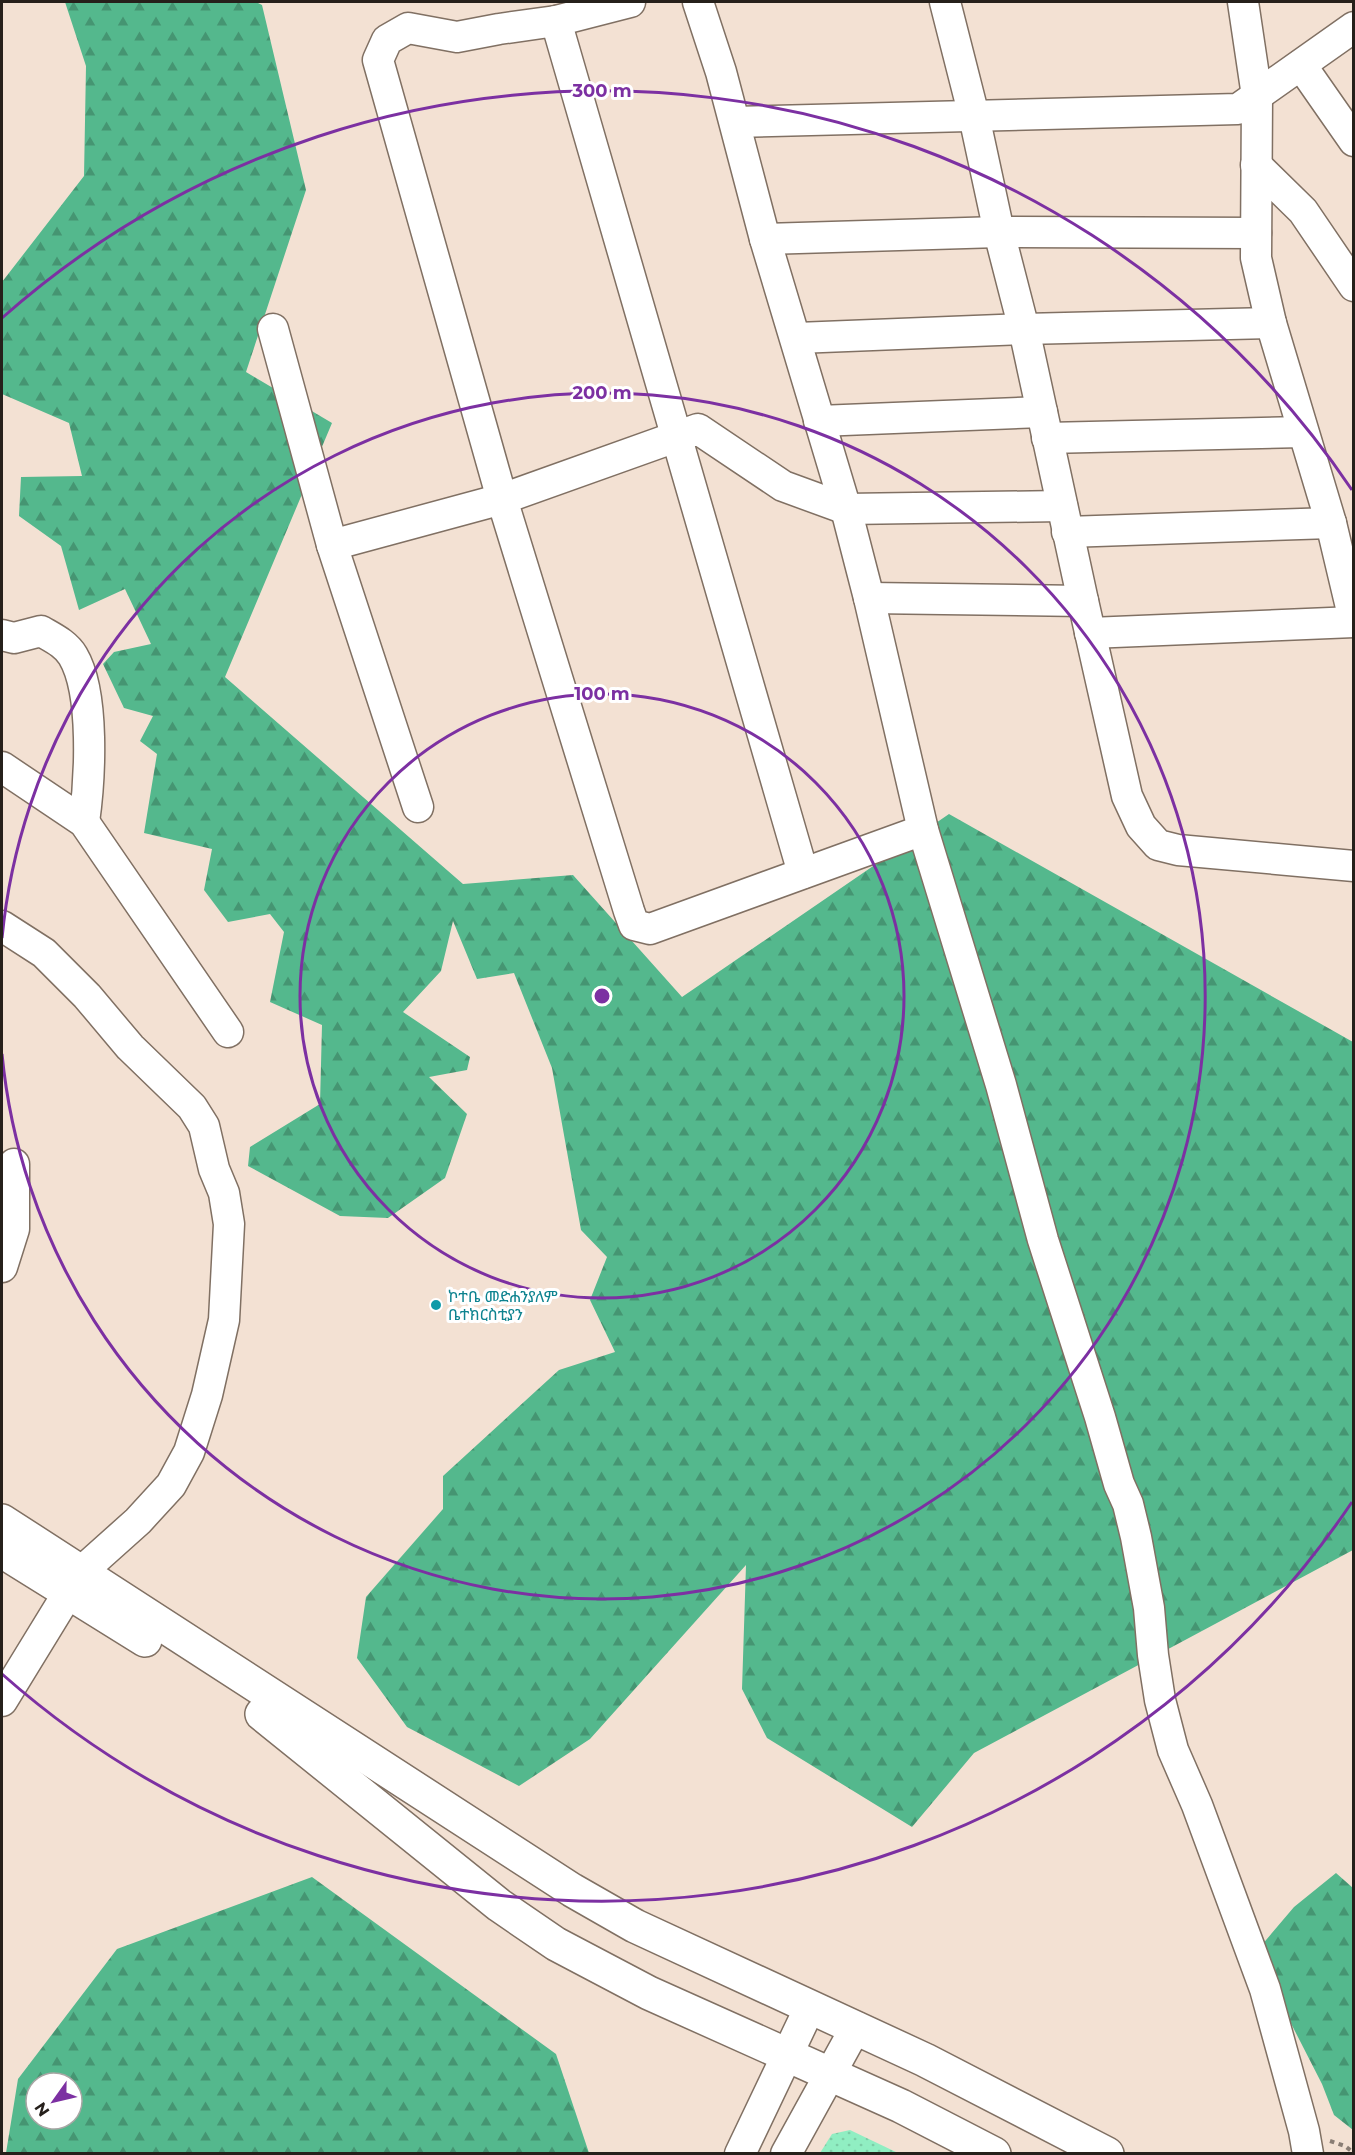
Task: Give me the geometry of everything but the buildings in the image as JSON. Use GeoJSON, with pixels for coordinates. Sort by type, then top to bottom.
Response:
{"type":"FeatureCollection","features":[{"type":"Feature","properties":{"kind":"main road"},"geometry":{"type":"LineString","coordinates":[[2,1521],[74,1582],[273,1710],[572,1890],[635,1926],[925,2060],[1107,2154]]}},
{"type":"Feature","properties":{"kind":"main road"},"geometry":{"type":"LineString","coordinates":[[2,1551],[74,1582]]}},
{"type":"Feature","properties":{"kind":"main road"},"geometry":{"type":"LineString","coordinates":[[273,1710],[499,1905],[556,1944],[649,1993],[830,2074],[994,2154]]}},
{"type":"Feature","properties":{"kind":"street"},"geometry":{"type":"LineString","coordinates":[[630,2],[556,21],[457,37],[408,28],[387,40],[378,60],[502,499],[634,925],[650,929],[923,830]]}},
{"type":"Feature","properties":{"kind":"street"},"geometry":{"type":"LineString","coordinates":[[698,2],[721,72],[765,239],[797,338],[846,509],[923,830],[1001,1084],[1043,1240],[1119,1484],[1128,1504],[1149,1608],[1160,1700],[1173,1750],[1197,1805],[1265,1989],[1304,2131],[1308,2154]]}},
{"type":"Feature","properties":{"kind":"street"},"geometry":{"type":"LineString","coordinates":[[945,2],[1024,329],[1127,796],[1141,826],[1158,844],[1178,850],[1353,866]]}},
{"type":"Feature","properties":{"kind":"street"},"geometry":{"type":"LineString","coordinates":[[1090,633],[1353,621],[1331,524],[1272,323],[1256,258],[1257,96],[1243,2]]}},
{"type":"Feature","properties":{"kind":"street"},"geometry":{"type":"LineString","coordinates":[[556,21],[803,873]]}},
{"type":"Feature","properties":{"kind":"street"},"geometry":{"type":"LineString","coordinates":[[735,122],[1238,109],[1353,27]]}},
{"type":"Feature","properties":{"kind":"street"},"geometry":{"type":"LineString","coordinates":[[1301,65],[1353,141]]}},
{"type":"Feature","properties":{"kind":"street"},"geometry":{"type":"LineString","coordinates":[[1256,165],[1303,210],[1353,286]]}},
{"type":"Feature","properties":{"kind":"street"},"geometry":{"type":"LineString","coordinates":[[765,239],[999,232],[1256,233]]}},
{"type":"Feature","properties":{"kind":"street"},"geometry":{"type":"LineString","coordinates":[[797,338],[1024,329],[1272,323]]}},
{"type":"Feature","properties":{"kind":"street"},"geometry":{"type":"LineString","coordinates":[[273,328],[332,545],[418,807]]}},
{"type":"Feature","properties":{"kind":"street"},"geometry":{"type":"LineString","coordinates":[[819,421],[1303,432]]}},
{"type":"Feature","properties":{"kind":"street"},"geometry":{"type":"LineString","coordinates":[[332,545],[502,499],[698,429],[783,486],[846,509],[1065,519],[1331,524]]}},
{"type":"Feature","properties":{"kind":"street"},"geometry":{"type":"LineString","coordinates":[[869,598],[1083,601]]}},
{"type":"Feature","properties":{"kind":"street"},"geometry":{"type":"LineString","coordinates":[[2,635],[14,638],[40,631],[63,644],[74,657],[87,699],[89,777],[84,822]]}},
{"type":"Feature","properties":{"kind":"street"},"geometry":{"type":"LineString","coordinates":[[2,767],[84,822],[228,1032]]}},
{"type":"Feature","properties":{"kind":"street"},"geometry":{"type":"LineString","coordinates":[[2,926],[44,953],[87,996],[130,1047],[192,1107],[204,1126],[214,1169],[224,1193],[229,1224],[224,1320],[207,1395],[189,1452],[171,1485],[138,1521],[74,1582],[2,1701]]}},
{"type":"Feature","properties":{"kind":"street"},"geometry":{"type":"LineString","coordinates":[[2,1267],[14,1229],[14,1164]]}},
{"type":"Feature","properties":{"kind":"street"},"geometry":{"type":"LineString","coordinates":[[740,2154],[810,2007]]}},
{"type":"Feature","properties":{"kind":"street"},"geometry":{"type":"LineString","coordinates":[[786,2154],[856,2027]]}},
{"type":"Feature","properties":{"kind":"green space"},"geometry":{"type":"Polygon","coordinates":[[[65,2],[256,2],[262,5],[306,190],[246,372],[332,423],[225,677],[463,884],[573,875],[682,997],[949,814],[1353,1042],[1353,1550],[974,1753],[912,1827],[767,1738],[742,1689],[746,1565],[590,1739],[519,1786],[407,1727],[357,1658],[366,1597],[443,1509],[443,1476],[559,1370],[615,1352],[590,1300],[607,1257],[581,1230],[552,1068],[514,973],[477,979],[453,921],[441,971],[403,1012],[470,1057],[467,1070],[429,1077],[467,1114],[445,1178],[388,1218],[340,1216],[248,1166],[250,1147],[320,1104],[322,1025],[270,1002],[284,932],[270,914],[228,922],[204,890],[212,849],[144,833],[157,754],[140,741],[153,716],[124,708],[103,664],[114,652],[151,644],[125,589],[79,610],[61,546],[19,516],[21,477],[82,476],[69,423],[2,394],[2,282],[84,176],[86,66],[65,2]]]}},
{"type":"Feature","properties":{"kind":"green space"},"geometry":{"type":"Polygon","coordinates":[[[1336,1873],[1353,1888],[1353,2130],[1334,2115],[1322,2084],[1255,1953],[1294,1907],[1336,1873]]]}},
{"type":"Feature","properties":{"kind":"green space"},"geometry":{"type":"Polygon","coordinates":[[[312,1877],[556,2054],[589,2153],[6,2153],[18,2079],[24,2071],[24,2131],[84,2131],[84,2071],[24,2071],[117,1949],[312,1877]]]}},
{"type":"Feature","properties":{"kind":"green space"},"geometry":{"type":"Polygon","coordinates":[[[850,2130],[898,2153],[820,2153],[832,2134],[850,2130]]]}},
{"type":"Feature","properties":{"kind":"place","name":"ኮተቤ መድሐንያለም ቤተክርስቲያን"},"geometry":{"type":"Point","coordinates":[436,1305]}}]}
